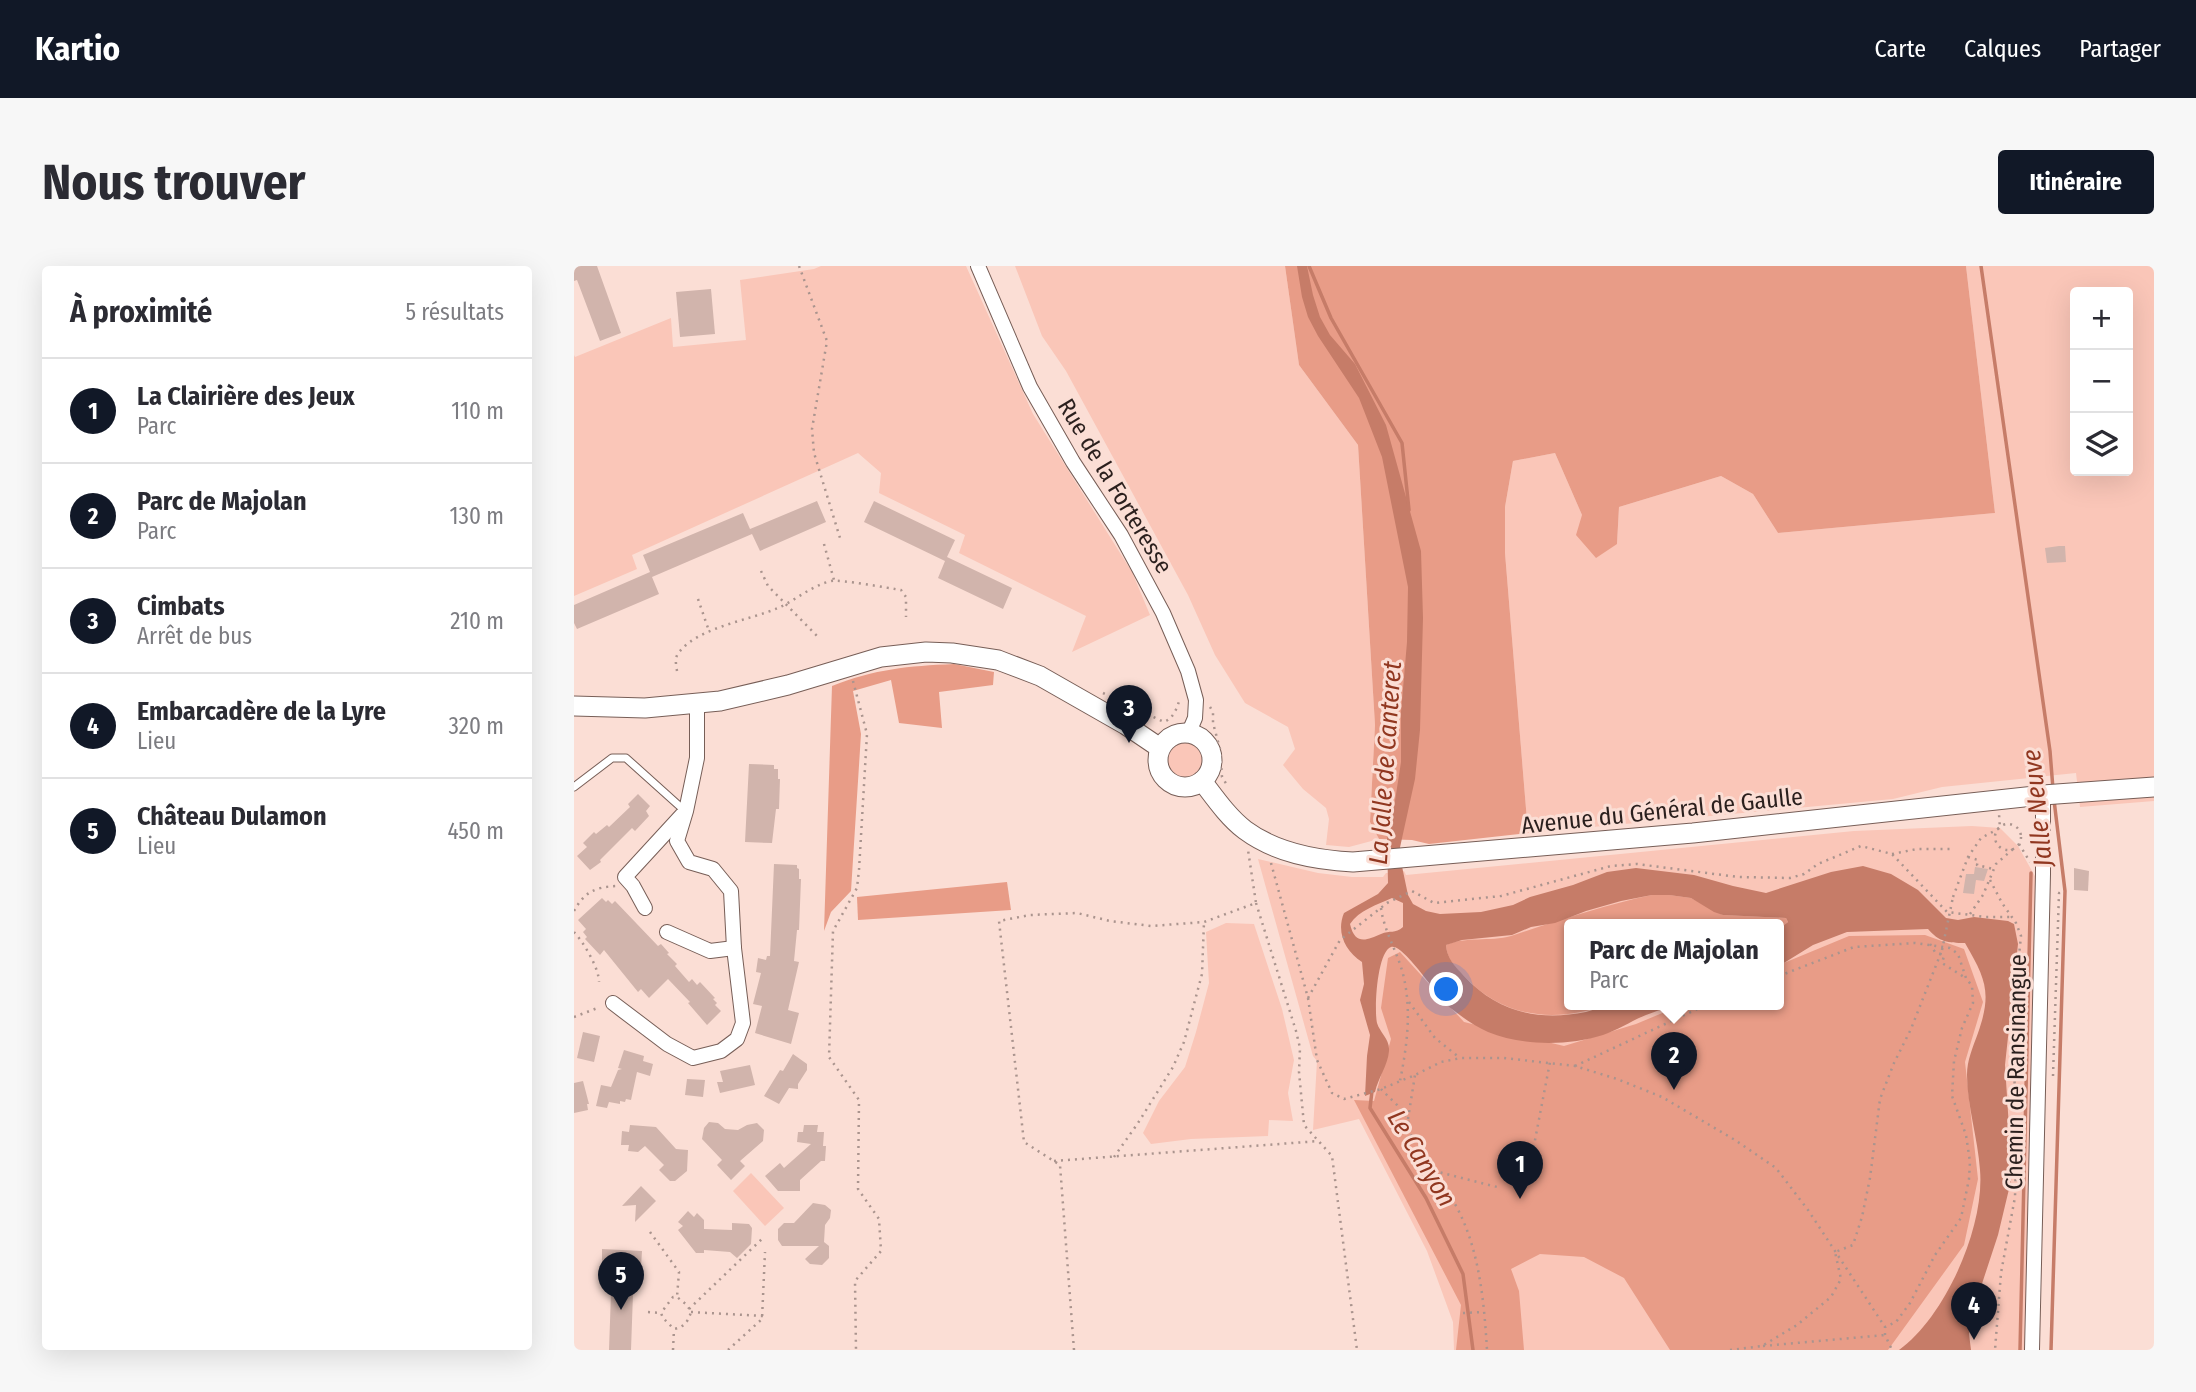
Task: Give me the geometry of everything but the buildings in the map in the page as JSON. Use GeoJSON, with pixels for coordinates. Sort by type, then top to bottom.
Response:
{"type":"FeatureCollection","features":[{"type":"Feature","properties":{"kind":"main road"},"geometry":{"type":"LineString","coordinates":[[574,706],[645,708],[697,704],[746,696],[881,657],[926,652],[952,653],[998,660],[1028,671],[1063,688],[1160,748]]}},
{"type":"Feature","properties":{"kind":"main road"},"geometry":{"type":"LineString","coordinates":[[1189,732],[1205,741],[1212,757],[1212,766],[1202,782],[1185,788],[1168,781],[1158,766],[1157,756],[1160,748],[1172,735],[1189,732]]}},
{"type":"Feature","properties":{"kind":"main road","name":"Avenue du Général de Gaulle"},"geometry":{"type":"LineString","coordinates":[[1202,782],[1243,829],[1270,844],[1300,855],[1331,861],[1374,861],[1693,834],[2043,795],[2154,787]]}},
{"type":"Feature","properties":{"kind":"street","name":"Rue de la Forteresse"},"geometry":{"type":"LineString","coordinates":[[978,266],[1030,387],[1073,462],[1121,535],[1163,613],[1188,671],[1196,700],[1195,718],[1189,732]]}},
{"type":"Feature","properties":{"kind":"street"},"geometry":{"type":"LineString","coordinates":[[613,1003],[667,1044],[693,1058],[721,1051],[737,1039],[743,1023],[734,948],[731,891],[713,869],[688,862],[677,841],[697,758],[697,704]]}},
{"type":"Feature","properties":{"kind":"street","name":"Chemin de Ransinangue"},"geometry":{"type":"LineString","coordinates":[[2032,1350],[2043,795]]}},
{"type":"Feature","properties":{"kind":"street"},"geometry":{"type":"LineString","coordinates":[[645,908],[625,877],[686,811]]}},
{"type":"Feature","properties":{"kind":"street"},"geometry":{"type":"LineString","coordinates":[[667,932],[710,951],[734,948]]}},
{"type":"Feature","properties":{"kind":"lane"},"geometry":{"type":"LineString","coordinates":[[574,787],[612,758],[626,758],[686,811]]}},
{"type":"Feature","properties":{"kind":"path"},"geometry":{"type":"LineString","coordinates":[[799,266],[827,341],[812,438],[814,453],[840,538]]}},
{"type":"Feature","properties":{"kind":"path"},"geometry":{"type":"LineString","coordinates":[[824,544],[834,580]]}},
{"type":"Feature","properties":{"kind":"path"},"geometry":{"type":"LineString","coordinates":[[761,571],[768,586],[820,639]]}},
{"type":"Feature","properties":{"kind":"path"},"geometry":{"type":"LineString","coordinates":[[677,671],[675,659],[680,650],[709,631],[786,604],[807,591],[834,580],[901,590],[906,597],[906,617]]}},
{"type":"Feature","properties":{"kind":"path"},"geometry":{"type":"LineString","coordinates":[[698,598],[709,631]]}},
{"type":"Feature","properties":{"kind":"path"},"geometry":{"type":"LineString","coordinates":[[849,666],[867,734],[857,888],[833,932],[829,1057],[859,1100],[858,1189],[879,1219],[881,1251],[855,1281],[856,1350]]}},
{"type":"Feature","properties":{"kind":"path"},"geometry":{"type":"LineString","coordinates":[[1153,718],[1164,722],[1176,711]]}},
{"type":"Feature","properties":{"kind":"path"},"geometry":{"type":"LineString","coordinates":[[1213,723],[1220,749],[1222,777],[1229,789]]}},
{"type":"Feature","properties":{"kind":"path"},"geometry":{"type":"LineString","coordinates":[[1835,1252],[1853,1245],[1870,1178],[1880,1099],[1942,950],[1962,869],[1981,838],[2010,825],[2020,832],[2021,840],[1996,864],[1970,914]]}},
{"type":"Feature","properties":{"kind":"path"},"geometry":{"type":"LineString","coordinates":[[2000,828],[1996,837],[1998,845],[2005,850],[2013,849]]}},
{"type":"Feature","properties":{"kind":"path"},"geometry":{"type":"LineString","coordinates":[[1247,844],[1256,902],[1300,1048],[1299,1072],[1304,1125],[1332,1156],[1357,1350]]}},
{"type":"Feature","properties":{"kind":"path"},"geometry":{"type":"LineString","coordinates":[[1308,998],[1340,940],[1387,903],[1412,891],[1434,903],[1501,896],[1611,866],[1637,864],[1738,877],[1790,878],[1804,874],[1818,864],[1861,846],[1892,854],[1917,849],[1951,849]]}},
{"type":"Feature","properties":{"kind":"path"},"geometry":{"type":"LineString","coordinates":[[1892,854],[1947,912],[2011,917]]}},
{"type":"Feature","properties":{"kind":"path"},"geometry":{"type":"LineString","coordinates":[[1270,856],[1308,998],[1317,1060],[1332,1093],[1344,1099],[1365,1094],[1441,1062],[1461,1058],[1504,1058],[1575,1066],[1662,1097],[1776,1168],[1808,1210],[1885,1327],[1885,1335],[1892,1350]]}},
{"type":"Feature","properties":{"kind":"path"},"geometry":{"type":"LineString","coordinates":[[1968,857],[1978,860],[1977,865],[1994,869]]}},
{"type":"Feature","properties":{"kind":"path"},"geometry":{"type":"LineString","coordinates":[[1990,880],[2021,936],[2015,985],[2013,1057],[2017,1122],[2015,1196],[2001,1273],[1995,1350]]}},
{"type":"Feature","properties":{"kind":"path"},"geometry":{"type":"LineString","coordinates":[[574,911],[581,897],[597,889],[633,886]]}},
{"type":"Feature","properties":{"kind":"path"},"geometry":{"type":"LineString","coordinates":[[1074,1350],[1060,1165],[1024,1142],[999,920],[1030,915],[1077,913],[1110,921],[1151,926],[1204,922],[1256,902]]}},
{"type":"Feature","properties":{"kind":"path"},"geometry":{"type":"LineString","coordinates":[[1381,908],[1403,972],[1409,1002],[1407,1042],[1400,1081]]}},
{"type":"Feature","properties":{"kind":"path"},"geometry":{"type":"LineString","coordinates":[[1114,1157],[1166,1079],[1184,1042],[1202,974],[1204,922]]}},
{"type":"Feature","properties":{"kind":"path"},"geometry":{"type":"LineString","coordinates":[[574,932],[588,951],[599,974],[599,982]]}},
{"type":"Feature","properties":{"kind":"path"},"geometry":{"type":"LineString","coordinates":[[1784,974],[1854,947],[1915,943],[1950,948],[1958,954],[1966,978],[1972,986],[1973,1003],[1962,1028],[1954,1061],[1952,1096],[1966,1135],[1970,1162],[1961,1218],[1935,1255],[1910,1303],[1896,1322],[1885,1327]]}},
{"type":"Feature","properties":{"kind":"path"},"geometry":{"type":"LineString","coordinates":[[1930,944],[1935,952],[1944,956],[1942,963],[1966,978]]}},
{"type":"Feature","properties":{"kind":"path"},"geometry":{"type":"LineString","coordinates":[[1409,1002],[1435,1038],[1461,1058]]}},
{"type":"Feature","properties":{"kind":"path"},"geometry":{"type":"LineString","coordinates":[[574,1017],[613,1003]]}},
{"type":"Feature","properties":{"kind":"path"},"geometry":{"type":"LineString","coordinates":[[1575,1066],[1695,1010]]}},
{"type":"Feature","properties":{"kind":"path"},"geometry":{"type":"LineString","coordinates":[[1531,1161],[1550,1062]]}},
{"type":"Feature","properties":{"kind":"path"},"geometry":{"type":"LineString","coordinates":[[1415,1075],[1408,1119],[1410,1140],[1427,1169],[1452,1199],[1465,1229],[1476,1262],[1485,1312],[1487,1350]]}},
{"type":"Feature","properties":{"kind":"path"},"geometry":{"type":"LineString","coordinates":[[1379,1089],[1408,1119]]}},
{"type":"Feature","properties":{"kind":"path"},"geometry":{"type":"LineString","coordinates":[[1054,1161],[1319,1140]]}},
{"type":"Feature","properties":{"kind":"path"},"geometry":{"type":"LineString","coordinates":[[1427,1169],[1501,1188]]}},
{"type":"Feature","properties":{"kind":"path"},"geometry":{"type":"LineString","coordinates":[[650,1232],[679,1272],[677,1297]]}},
{"type":"Feature","properties":{"kind":"path"},"geometry":{"type":"LineString","coordinates":[[674,1329],[681,1328],[688,1322],[690,1311],[764,1237]]}},
{"type":"Feature","properties":{"kind":"path"},"geometry":{"type":"LineString","coordinates":[[728,1350],[762,1319],[765,1252]]}},
{"type":"Feature","properties":{"kind":"path"},"geometry":{"type":"LineString","coordinates":[[1762,1346],[1797,1325],[1831,1297],[1841,1279],[1835,1252]]}},
{"type":"Feature","properties":{"kind":"path"},"geometry":{"type":"LineString","coordinates":[[661,1312],[673,1297],[680,1297],[690,1311]]}},
{"type":"Feature","properties":{"kind":"path"},"geometry":{"type":"LineString","coordinates":[[690,1311],[763,1316]]}},
{"type":"Feature","properties":{"kind":"path"},"geometry":{"type":"LineString","coordinates":[[648,1312],[661,1312]]}},
{"type":"Feature","properties":{"kind":"path"},"geometry":{"type":"LineString","coordinates":[[661,1312],[674,1329],[673,1350]]}},
{"type":"Feature","properties":{"kind":"path"},"geometry":{"type":"LineString","coordinates":[[1463,1313],[1485,1312]]}},
{"type":"Feature","properties":{"kind":"path"},"geometry":{"type":"LineString","coordinates":[[1730,1350],[1885,1335]]}},
{"type":"Feature","properties":{"kind":"shaded area"},"geometry":{"type":"Polygon","coordinates":[[[821,266],[966,266],[1033,414],[1132,572],[1150,615],[1072,652],[1086,616],[959,553],[965,535],[879,493],[881,473],[858,453],[632,555],[637,569],[574,596],[574,355],[575,357],[671,318],[673,347],[746,340],[740,280],[821,266]]]}},
{"type":"Feature","properties":{"kind":"shaded area"},"geometry":{"type":"Polygon","coordinates":[[[1015,266],[1285,266],[1299,365],[1358,445],[1375,725],[1370,822],[1379,839],[1349,847],[1326,845],[1329,819],[1326,808],[1303,789],[1283,765],[1295,749],[1288,727],[1245,703],[1215,655],[1188,595],[1066,371],[1042,336],[1015,266]]]}},
{"type":"Feature","properties":{"kind":"shaded area"},"geometry":{"type":"Polygon","coordinates":[[[1285,266],[1966,266],[1995,513],[1778,533],[1753,494],[1721,476],[1619,507],[1617,544],[1596,558],[1576,535],[1582,515],[1555,453],[1513,461],[1505,507],[1505,553],[1528,833],[1429,844],[1412,840],[1379,839],[1370,822],[1375,725],[1358,445],[1299,365],[1285,266]]]}},
{"type":"Feature","properties":{"kind":"shaded area"},"geometry":{"type":"Polygon","coordinates":[[[1297,266],[1307,266],[1320,317],[1330,335],[1355,364],[1386,425],[1421,551],[1423,618],[1420,730],[1415,779],[1399,852],[1408,895],[1413,904],[1440,914],[1481,912],[1513,905],[1607,872],[1636,868],[1694,875],[1766,893],[1831,872],[1863,866],[1891,874],[1918,890],[1946,918],[1958,920],[1974,917],[2014,924],[2018,944],[2005,1065],[2009,1128],[2015,1164],[1998,1235],[1974,1308],[1969,1334],[1971,1350],[1899,1350],[1932,1316],[1946,1294],[1959,1269],[1976,1218],[1980,1170],[1967,1075],[1986,996],[1982,977],[1965,943],[1944,941],[1928,929],[1847,932],[1813,945],[1784,963],[1784,925],[1788,922],[1786,918],[1723,915],[1691,898],[1652,895],[1586,911],[1512,935],[1462,940],[1446,945],[1452,962],[1477,989],[1491,999],[1520,1011],[1569,1015],[1591,1010],[1660,1010],[1603,1035],[1560,1043],[1515,1040],[1488,1032],[1446,1004],[1404,953],[1391,947],[1382,959],[1376,1006],[1377,1023],[1388,1043],[1389,1051],[1375,1092],[1365,1096],[1370,1035],[1360,1000],[1364,984],[1362,962],[1347,947],[1341,927],[1344,913],[1378,894],[1388,883],[1387,838],[1401,762],[1408,587],[1382,457],[1359,398],[1308,317],[1297,266]],[[1392,898],[1363,911],[1350,924],[1355,936],[1362,940],[1403,927],[1403,903],[1392,898]]]}},
{"type":"Feature","properties":{"kind":"shaded area"},"geometry":{"type":"Polygon","coordinates":[[[1966,266],[2154,266],[2154,801],[2080,807],[2076,773],[1942,787],[1893,799],[1528,833],[1505,553],[1505,507],[1513,461],[1555,453],[1582,515],[1617,544],[1619,507],[1721,476],[1753,494],[1778,533],[1995,513],[1966,266]]]}},
{"type":"Feature","properties":{"kind":"shaded area"},"geometry":{"type":"Polygon","coordinates":[[[954,664],[994,672],[993,685],[939,692],[942,728],[899,723],[891,680],[853,691],[861,734],[851,891],[831,912],[824,931],[832,686],[892,669],[954,664]]]}},
{"type":"Feature","properties":{"kind":"shaded area"},"geometry":{"type":"Polygon","coordinates":[[[1185,741],[1198,747],[1204,760],[1198,773],[1185,779],[1172,773],[1166,760],[1172,747],[1185,741]]]}},
{"type":"Feature","properties":{"kind":"shaded area"},"geometry":{"type":"Polygon","coordinates":[[[1972,826],[2000,828],[2018,846],[2036,878],[2026,1350],[1454,1350],[1453,1322],[1427,1251],[1359,1119],[1313,1130],[1317,1061],[1313,1056],[1258,859],[1318,873],[1352,877],[1383,877],[1386,873],[1404,871],[1406,875],[1854,831],[1972,826]]]}},
{"type":"Feature","properties":{"kind":"shaded area"},"geometry":{"type":"Polygon","coordinates":[[[1007,882],[1011,910],[858,920],[857,897],[1007,882]]]}},
{"type":"Feature","properties":{"kind":"shaded area"},"geometry":{"type":"Polygon","coordinates":[[[1652,895],[1669,895],[1691,898],[1723,915],[1786,918],[1788,922],[1784,925],[1784,919],[1564,919],[1564,1010],[1590,1010],[1570,1014],[1532,1013],[1497,1002],[1461,973],[1448,954],[1446,945],[1454,942],[1511,936],[1598,908],[1652,895]]]}},
{"type":"Feature","properties":{"kind":"shaded area"},"geometry":{"type":"Polygon","coordinates":[[[1226,923],[1254,924],[1282,1009],[1294,1060],[1288,1093],[1293,1121],[1269,1120],[1268,1136],[1191,1139],[1151,1144],[1143,1133],[1159,1101],[1185,1067],[1209,983],[1206,932],[1226,923]]]}},
{"type":"Feature","properties":{"kind":"shaded area"},"geometry":{"type":"Polygon","coordinates":[[[1925,935],[1964,949],[1983,1002],[1965,1062],[1978,1179],[1964,1245],[1888,1350],[1670,1350],[1624,1278],[1584,1257],[1540,1254],[1511,1269],[1519,1291],[1524,1350],[1456,1350],[1461,1305],[1354,1100],[1374,1101],[1391,1039],[1381,1008],[1388,958],[1400,952],[1464,1022],[1564,1046],[1636,1024],[1670,1010],[1784,1010],[1784,963],[1849,936],[1925,935]]]}},
{"type":"Feature","properties":{"kind":"shaded area"},"geometry":{"type":"Polygon","coordinates":[[[751,1173],[784,1208],[765,1226],[733,1191],[751,1173]]]}},
{"type":"Feature","properties":{"kind":"waterway","name":"La Jalle de Canteret"},"geometry":{"type":"LineString","coordinates":[[1309,266],[1331,318],[1402,443],[1409,510]]}},
{"type":"Feature","properties":{"kind":"waterway","name":"Jalle Neuve"},"geometry":{"type":"LineString","coordinates":[[1981,266],[2050,751],[2053,789]]}},
{"type":"Feature","properties":{"kind":"waterway","name":"Jalle Neuve"},"geometry":{"type":"LineString","coordinates":[[2051,1350],[2065,891],[2054,800]]}},
{"type":"Feature","properties":{"kind":"waterway"},"geometry":{"type":"LineString","coordinates":[[2020,1350],[2031,873]]}},
{"type":"Feature","properties":{"kind":"waterway","name":"Le Canyon"},"geometry":{"type":"LineString","coordinates":[[1372,1091],[1370,1108],[1426,1198],[1463,1274],[1473,1350]]}},
{"type":"Feature","properties":{"kind":"place","name":"Cimbats"},"geometry":{"type":"Point","coordinates":[1129,743]}},
{"type":"Feature","properties":{"kind":"place","name":"Parc de Majolan"},"geometry":{"type":"Point","coordinates":[1674,1090]}},
{"type":"Feature","properties":{"kind":"place","name":"La Clairière des Jeux"},"geometry":{"type":"Point","coordinates":[1520,1199]}},
{"type":"Feature","properties":{"kind":"place","name":"Château Dulamon"},"geometry":{"type":"Point","coordinates":[621,1310]}},
{"type":"Feature","properties":{"kind":"place","name":"Embarcadère de la Lyre"},"geometry":{"type":"Point","coordinates":[1974,1340]}}]}
